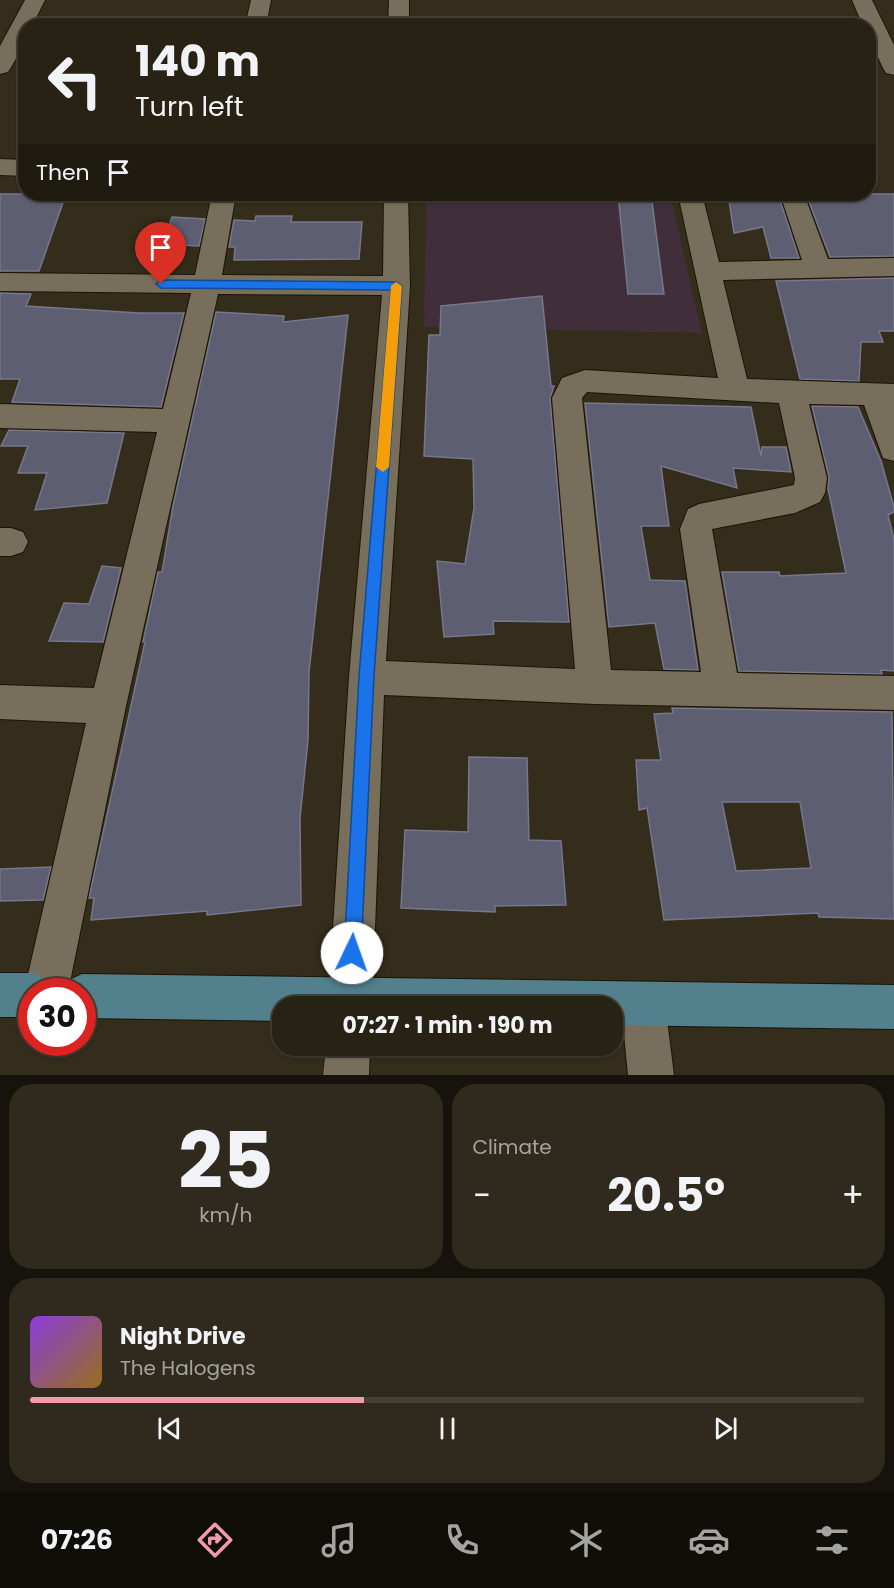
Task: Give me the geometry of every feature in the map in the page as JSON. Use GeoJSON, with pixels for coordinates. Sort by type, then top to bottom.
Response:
{"type":"FeatureCollection","features":[{"type":"Feature","properties":{"kind":"main road"},"geometry":{"type":"LineString","coordinates":[[0,994],[18,995]]}},
{"type":"Feature","properties":{"kind":"main road"},"geometry":{"type":"LineString","coordinates":[[96,996],[272,1001]]}},
{"type":"Feature","properties":{"kind":"main road"},"geometry":{"type":"LineString","coordinates":[[623,1004],[894,1007]]}},
{"type":"Feature","properties":{"kind":"street"},"geometry":{"type":"LineString","coordinates":[[28,18],[35,0]]}},
{"type":"Feature","properties":{"kind":"street"},"geometry":{"type":"LineString","coordinates":[[257,18],[261,0]]}},
{"type":"Feature","properties":{"kind":"street"},"geometry":{"type":"LineString","coordinates":[[398,18],[399,0]]}},
{"type":"Feature","properties":{"kind":"street"},"geometry":{"type":"LineString","coordinates":[[862,0],[870,18]]}},
{"type":"Feature","properties":{"kind":"street"},"geometry":{"type":"LineString","coordinates":[[876,33],[886,57]]}},
{"type":"Feature","properties":{"kind":"street"},"geometry":{"type":"LineString","coordinates":[[0,68],[18,41]]}},
{"type":"Feature","properties":{"kind":"street"},"geometry":{"type":"LineString","coordinates":[[0,167],[18,168]]}},
{"type":"Feature","properties":{"kind":"street"},"geometry":{"type":"LineString","coordinates":[[49,978],[108,706],[207,284],[223,201]]}},
{"type":"Feature","properties":{"kind":"street"},"geometry":{"type":"LineString","coordinates":[[350,996],[367,676],[396,286],[396,201]]}},
{"type":"Feature","properties":{"kind":"street"},"geometry":{"type":"LineString","coordinates":[[692,201],[735,390]]}},
{"type":"Feature","properties":{"kind":"street"},"geometry":{"type":"LineString","coordinates":[[794,201],[818,268]]}},
{"type":"Feature","properties":{"kind":"street"},"geometry":{"type":"LineString","coordinates":[[707,271],[894,267]]}},
{"type":"Feature","properties":{"kind":"street"},"geometry":{"type":"LineString","coordinates":[[0,282],[396,286]]}},
{"type":"Feature","properties":{"kind":"street"},"geometry":{"type":"LineString","coordinates":[[595,687],[567,398],[572,386],[585,381],[735,390],[885,395],[894,449]]}},
{"type":"Feature","properties":{"kind":"street"},"geometry":{"type":"LineString","coordinates":[[722,689],[696,529],[700,519],[710,514],[795,500],[808,492],[812,478],[791,392]]}},
{"type":"Feature","properties":{"kind":"street"},"geometry":{"type":"LineString","coordinates":[[0,416],[174,421]]}},
{"type":"Feature","properties":{"kind":"street"},"geometry":{"type":"LineString","coordinates":[[367,676],[595,687],[894,693]]}},
{"type":"Feature","properties":{"kind":"street"},"geometry":{"type":"LineString","coordinates":[[0,702],[108,706]]}},
{"type":"Feature","properties":{"kind":"street"},"geometry":{"type":"LineString","coordinates":[[643,1004],[651,1075]]}},
{"type":"Feature","properties":{"kind":"street"},"geometry":{"type":"LineString","coordinates":[[346,1075],[347,1056]]}},
{"type":"Feature","properties":{"kind":"shaded area"},"geometry":{"type":"Polygon","coordinates":[[[426,201],[672,201],[702,333],[424,327],[426,201]]]}},
{"type":"Feature","properties":{"kind":"building"},"geometry":{"type":"Polygon","coordinates":[[[0,194],[18,194],[18,201],[64,201],[39,271],[0,271],[0,194]]]}},
{"type":"Feature","properties":{"kind":"building"},"geometry":{"type":"Polygon","coordinates":[[[876,194],[894,194],[894,256],[830,257],[809,201],[876,201],[876,194]]]}},
{"type":"Feature","properties":{"kind":"building"},"geometry":{"type":"Polygon","coordinates":[[[619,201],[652,201],[664,294],[628,294],[619,201]]]}},
{"type":"Feature","properties":{"kind":"building"},"geometry":{"type":"Polygon","coordinates":[[[729,201],[780,201],[799,258],[771,258],[763,227],[734,233],[729,201]]]}},
{"type":"Feature","properties":{"kind":"building"},"geometry":{"type":"Polygon","coordinates":[[[256,216],[292,216],[291,222],[362,222],[359,259],[234,260],[235,247],[229,247],[234,220],[255,221],[256,216]]]}},
{"type":"Feature","properties":{"kind":"building"},"geometry":{"type":"Polygon","coordinates":[[[172,217],[205,219],[199,246],[163,244],[172,217]]]}},
{"type":"Feature","properties":{"kind":"building"},"geometry":{"type":"Polygon","coordinates":[[[894,278],[894,331],[879,331],[883,342],[861,342],[859,381],[800,379],[776,281],[894,278]]]}},
{"type":"Feature","properties":{"kind":"building"},"geometry":{"type":"Polygon","coordinates":[[[0,293],[31,294],[26,306],[139,313],[184,313],[161,407],[12,402],[20,379],[0,379],[0,293]]]}},
{"type":"Feature","properties":{"kind":"building"},"geometry":{"type":"Polygon","coordinates":[[[542,296],[551,386],[554,386],[550,398],[569,622],[493,621],[494,634],[444,637],[437,561],[465,564],[474,508],[473,459],[424,456],[429,335],[440,335],[441,306],[542,296]]]}},
{"type":"Feature","properties":{"kind":"building"},"geometry":{"type":"Polygon","coordinates":[[[216,312],[284,316],[283,322],[348,315],[309,672],[308,740],[300,818],[301,905],[207,915],[207,911],[91,920],[94,898],[89,898],[158,572],[162,572],[173,506],[216,312]]]}},
{"type":"Feature","properties":{"kind":"building"},"geometry":{"type":"Polygon","coordinates":[[[585,403],[751,407],[761,456],[762,447],[786,447],[791,472],[733,468],[737,488],[661,466],[669,526],[641,526],[650,580],[685,581],[698,670],[664,669],[655,623],[609,627],[585,403]]]}},
{"type":"Feature","properties":{"kind":"building"},"geometry":{"type":"Polygon","coordinates":[[[812,406],[858,407],[881,461],[894,507],[894,512],[888,515],[894,539],[894,671],[881,670],[882,674],[739,671],[722,572],[779,572],[780,576],[846,573],[828,489],[829,477],[812,406]]]}},
{"type":"Feature","properties":{"kind":"building"},"geometry":{"type":"Polygon","coordinates":[[[9,430],[124,433],[107,503],[35,510],[47,473],[18,473],[28,446],[1,446],[9,430]]]}},
{"type":"Feature","properties":{"kind":"building"},"geometry":{"type":"Polygon","coordinates":[[[102,566],[121,568],[103,642],[49,641],[64,603],[89,604],[102,566]]]}},
{"type":"Feature","properties":{"kind":"building"},"geometry":{"type":"Polygon","coordinates":[[[672,708],[892,712],[894,919],[819,917],[818,913],[664,920],[647,808],[639,810],[636,760],[661,760],[654,714],[673,713],[672,708]],[[722,802],[736,871],[811,868],[800,802],[722,802]]]}},
{"type":"Feature","properties":{"kind":"building"},"geometry":{"type":"Polygon","coordinates":[[[469,757],[527,758],[529,840],[561,841],[566,905],[495,906],[495,912],[401,908],[405,830],[468,832],[469,757]]]}},
{"type":"Feature","properties":{"kind":"building"},"geometry":{"type":"Polygon","coordinates":[[[51,867],[43,900],[0,901],[0,869],[51,867]]]}},
{"type":"Feature","properties":{"kind":"slow traffic"},"geometry":{"type":"LineString","coordinates":[[383,467],[396,286]]}},
{"type":"Feature","properties":{"kind":"route"},"geometry":{"type":"LineString","coordinates":[[161,284],[396,286],[367,676],[352,953]]}}]}
